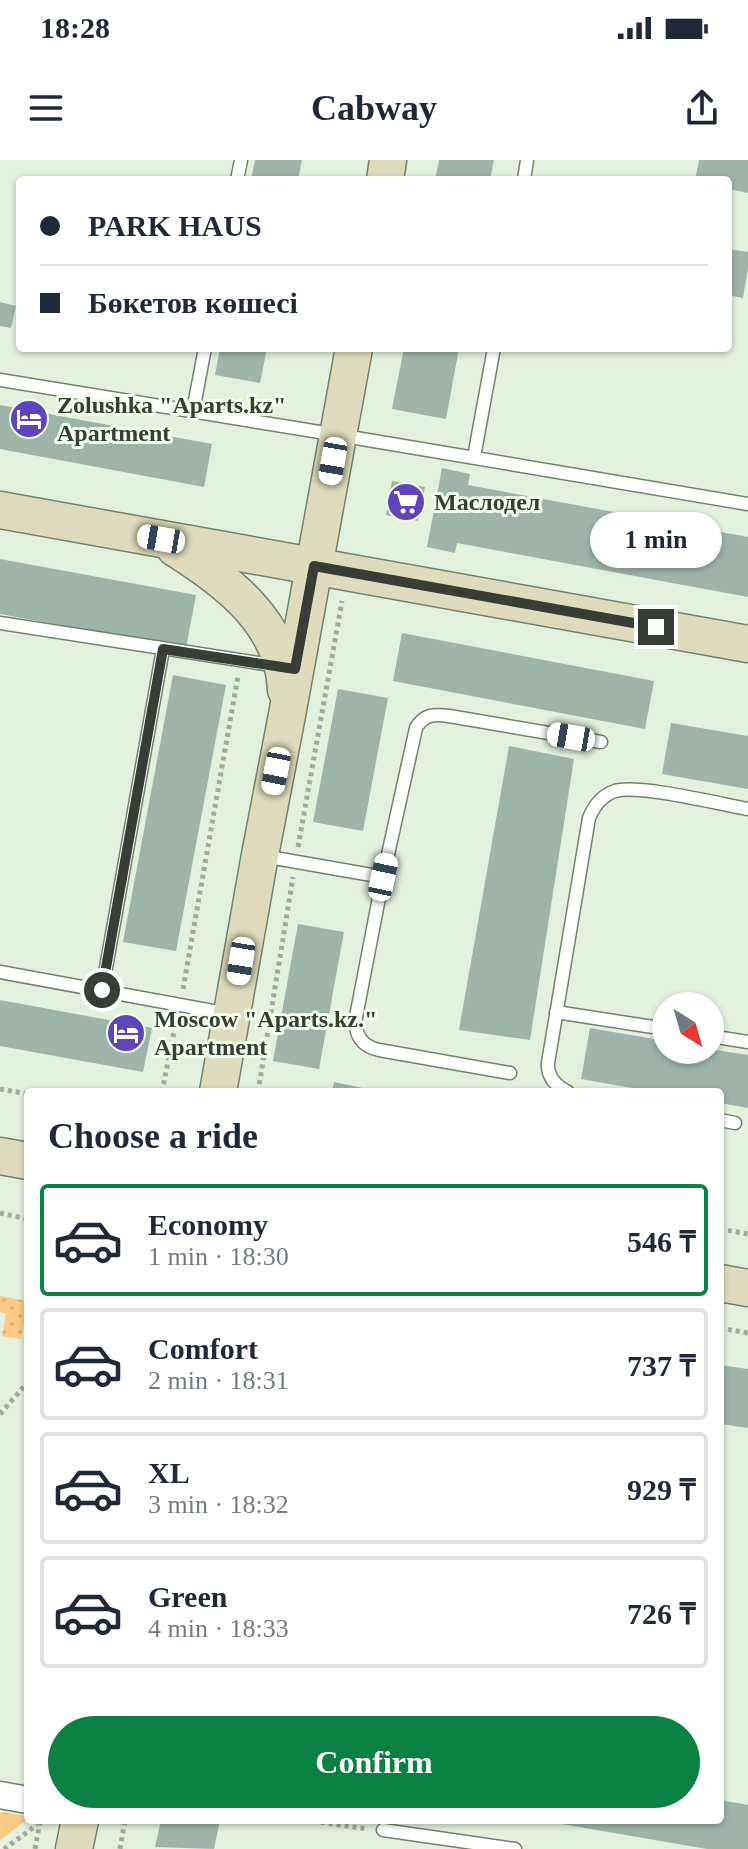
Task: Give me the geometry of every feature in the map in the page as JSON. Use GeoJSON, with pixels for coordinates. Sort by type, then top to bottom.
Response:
{"type":"FeatureCollection","features":[{"type":"Feature","properties":{"kind":"main road"},"geometry":{"type":"LineString","coordinates":[[219,1088],[287,715],[290,668],[331,569],[338,435],[353,352]]}},
{"type":"Feature","properties":{"kind":"main road"},"geometry":{"type":"LineString","coordinates":[[0,510],[748,644]]}},
{"type":"Feature","properties":{"kind":"main road"},"geometry":{"type":"LineString","coordinates":[[161,539],[216,575],[241,598],[268,631],[290,668]]}},
{"type":"Feature","properties":{"kind":"main road"},"geometry":{"type":"LineString","coordinates":[[0,1156],[24,1160]]}},
{"type":"Feature","properties":{"kind":"main road"},"geometry":{"type":"LineString","coordinates":[[724,1284],[748,1288]]}},
{"type":"Feature","properties":{"kind":"main road"},"geometry":{"type":"LineString","coordinates":[[74,1849],[79,1824]]}},
{"type":"Feature","properties":{"kind":"street"},"geometry":{"type":"LineString","coordinates":[[0,1795],[24,1808]]}},
{"type":"Feature","properties":{"kind":"lane"},"geometry":{"type":"LineString","coordinates":[[193,411],[204,352]]}},
{"type":"Feature","properties":{"kind":"lane"},"geometry":{"type":"LineString","coordinates":[[474,457],[493,352]]}},
{"type":"Feature","properties":{"kind":"lane"},"geometry":{"type":"LineString","coordinates":[[0,380],[748,504]]}},
{"type":"Feature","properties":{"kind":"lane"},"geometry":{"type":"LineString","coordinates":[[0,623],[290,668]]}},
{"type":"Feature","properties":{"kind":"lane"},"geometry":{"type":"LineString","coordinates":[[102,990],[163,649]]}},
{"type":"Feature","properties":{"kind":"lane"},"geometry":{"type":"LineString","coordinates":[[510,1073],[370,1048],[356,1032],[356,1017],[383,877],[416,728],[424,717],[449,716],[601,742]]}},
{"type":"Feature","properties":{"kind":"lane"},"geometry":{"type":"LineString","coordinates":[[562,1088],[554,1082],[548,1069],[589,818],[598,803],[614,791],[636,789],[748,809]]}},
{"type":"Feature","properties":{"kind":"lane"},"geometry":{"type":"LineString","coordinates":[[260,855],[383,877]]}},
{"type":"Feature","properties":{"kind":"lane"},"geometry":{"type":"LineString","coordinates":[[0,972],[232,1014]]}},
{"type":"Feature","properties":{"kind":"lane"},"geometry":{"type":"LineString","coordinates":[[556,1012],[652,1027]]}},
{"type":"Feature","properties":{"kind":"lane"},"geometry":{"type":"LineString","coordinates":[[724,1038],[748,1042]]}},
{"type":"Feature","properties":{"kind":"lane"},"geometry":{"type":"LineString","coordinates":[[724,1121],[735,1123]]}},
{"type":"Feature","properties":{"kind":"lane"},"geometry":{"type":"LineString","coordinates":[[383,1830],[515,1849]]}},
{"type":"Feature","properties":{"kind":"path"},"geometry":{"type":"LineString","coordinates":[[259,1088],[295,862],[331,569]]}},
{"type":"Feature","properties":{"kind":"path"},"geometry":{"type":"LineString","coordinates":[[163,1088],[241,660]]}},
{"type":"Feature","properties":{"kind":"path"},"geometry":{"type":"LineString","coordinates":[[0,1089],[24,1093]]}},
{"type":"Feature","properties":{"kind":"path"},"geometry":{"type":"LineString","coordinates":[[0,1213],[24,1218]]}},
{"type":"Feature","properties":{"kind":"path"},"geometry":{"type":"LineString","coordinates":[[724,1230],[748,1234]]}},
{"type":"Feature","properties":{"kind":"path"},"geometry":{"type":"LineString","coordinates":[[724,1329],[748,1333]]}},
{"type":"Feature","properties":{"kind":"path"},"geometry":{"type":"LineString","coordinates":[[0,1414],[24,1387]]}},
{"type":"Feature","properties":{"kind":"path"},"geometry":{"type":"LineString","coordinates":[[4,1849],[27,1824]]}},
{"type":"Feature","properties":{"kind":"path"},"geometry":{"type":"LineString","coordinates":[[35,1849],[36,1824]]}},
{"type":"Feature","properties":{"kind":"path"},"geometry":{"type":"LineString","coordinates":[[120,1849],[124,1824]]}},
{"type":"Feature","properties":{"kind":"path"},"geometry":{"type":"LineString","coordinates":[[328,1824],[383,1830]]}},
{"type":"Feature","properties":{"kind":"green space"},"geometry":{"type":"Polygon","coordinates":[[[0,1296],[24,1300],[21,1339],[2,1336],[6,1314],[0,1312],[0,1296]]]}},
{"type":"Feature","properties":{"kind":"green space"},"geometry":{"type":"Polygon","coordinates":[[[0,1812],[24,1815],[24,1822],[0,1840],[0,1812]]]}},
{"type":"Feature","properties":{"kind":"building"},"geometry":{"type":"Polygon","coordinates":[[[255,160],[302,160],[299,176],[252,176],[255,160]]]}},
{"type":"Feature","properties":{"kind":"building"},"geometry":{"type":"Polygon","coordinates":[[[439,160],[494,160],[491,176],[436,176],[439,160]]]}},
{"type":"Feature","properties":{"kind":"building"},"geometry":{"type":"Polygon","coordinates":[[[699,160],[748,160],[748,193],[732,190],[732,176],[696,176],[699,160]]]}},
{"type":"Feature","properties":{"kind":"building"},"geometry":{"type":"Polygon","coordinates":[[[732,250],[748,252],[743,298],[732,296],[732,250]]]}},
{"type":"Feature","properties":{"kind":"building"},"geometry":{"type":"Polygon","coordinates":[[[0,302],[16,306],[11,328],[0,326],[0,302]]]}},
{"type":"Feature","properties":{"kind":"building"},"geometry":{"type":"Polygon","coordinates":[[[219,352],[266,352],[260,383],[215,375],[219,352]]]}},
{"type":"Feature","properties":{"kind":"building"},"geometry":{"type":"Polygon","coordinates":[[[403,352],[458,352],[446,419],[392,409],[403,352]]]}},
{"type":"Feature","properties":{"kind":"building"},"geometry":{"type":"Polygon","coordinates":[[[0,405],[212,444],[204,487],[0,449],[0,405]]]}},
{"type":"Feature","properties":{"kind":"building"},"geometry":{"type":"Polygon","coordinates":[[[442,468],[470,474],[468,485],[748,537],[748,597],[457,543],[455,553],[427,547],[442,468]]]}},
{"type":"Feature","properties":{"kind":"building"},"geometry":{"type":"Polygon","coordinates":[[[392,481],[425,487],[418,521],[386,515],[392,481]]]}},
{"type":"Feature","properties":{"kind":"building"},"geometry":{"type":"Polygon","coordinates":[[[0,559],[196,595],[186,648],[0,614],[0,559]]]}},
{"type":"Feature","properties":{"kind":"building"},"geometry":{"type":"Polygon","coordinates":[[[402,633],[654,681],[645,729],[393,681],[402,633]]]}},
{"type":"Feature","properties":{"kind":"building"},"geometry":{"type":"Polygon","coordinates":[[[173,675],[226,685],[176,951],[123,942],[173,675]]]}},
{"type":"Feature","properties":{"kind":"building"},"geometry":{"type":"Polygon","coordinates":[[[338,689],[388,698],[363,831],[313,822],[338,689]]]}},
{"type":"Feature","properties":{"kind":"building"},"geometry":{"type":"Polygon","coordinates":[[[671,723],[748,736],[748,789],[662,774],[671,723]]]}},
{"type":"Feature","properties":{"kind":"building"},"geometry":{"type":"Polygon","coordinates":[[[509,746],[574,759],[530,1040],[459,1030],[509,746]]]}},
{"type":"Feature","properties":{"kind":"building"},"geometry":{"type":"Polygon","coordinates":[[[298,924],[344,932],[319,1069],[273,1061],[298,924]]]}},
{"type":"Feature","properties":{"kind":"building"},"geometry":{"type":"Polygon","coordinates":[[[0,1000],[152,1028],[143,1072],[0,1046],[0,1000]]]}},
{"type":"Feature","properties":{"kind":"building"},"geometry":{"type":"Polygon","coordinates":[[[590,1028],[652,1039],[652,1064],[724,1064],[724,1051],[748,1055],[748,1108],[724,1104],[724,1088],[632,1088],[581,1079],[590,1028]]]}},
{"type":"Feature","properties":{"kind":"building"},"geometry":{"type":"Polygon","coordinates":[[[334,1082],[363,1088],[333,1088],[334,1082]]]}},
{"type":"Feature","properties":{"kind":"building"},"geometry":{"type":"Polygon","coordinates":[[[724,1366],[748,1369],[748,1428],[724,1425],[724,1366]]]}},
{"type":"Feature","properties":{"kind":"building"},"geometry":{"type":"Polygon","coordinates":[[[724,1801],[748,1805],[748,1849],[707,1849],[562,1824],[724,1824],[724,1801]]]}},
{"type":"Feature","properties":{"kind":"building"},"geometry":{"type":"Polygon","coordinates":[[[160,1824],[219,1824],[214,1849],[155,1847],[160,1824]]]}},
{"type":"Feature","properties":{"kind":"place","name":"Zolushka \"Aparts.kz\" Apartment"},"geometry":{"type":"Point","coordinates":[29,419]}},
{"type":"Feature","properties":{"kind":"place","name":"Маслодел"},"geometry":{"type":"Point","coordinates":[406,502]}},
{"type":"Feature","properties":{"kind":"place","name":"Moscow \"Aparts.kz.\" Apartment"},"geometry":{"type":"Point","coordinates":[126,1033]}},
{"type":"Feature","properties":{"kind":"route"},"geometry":{"type":"LineString","coordinates":[[102,990],[163,649],[295,669],[314,566],[656,627]]}}]}
